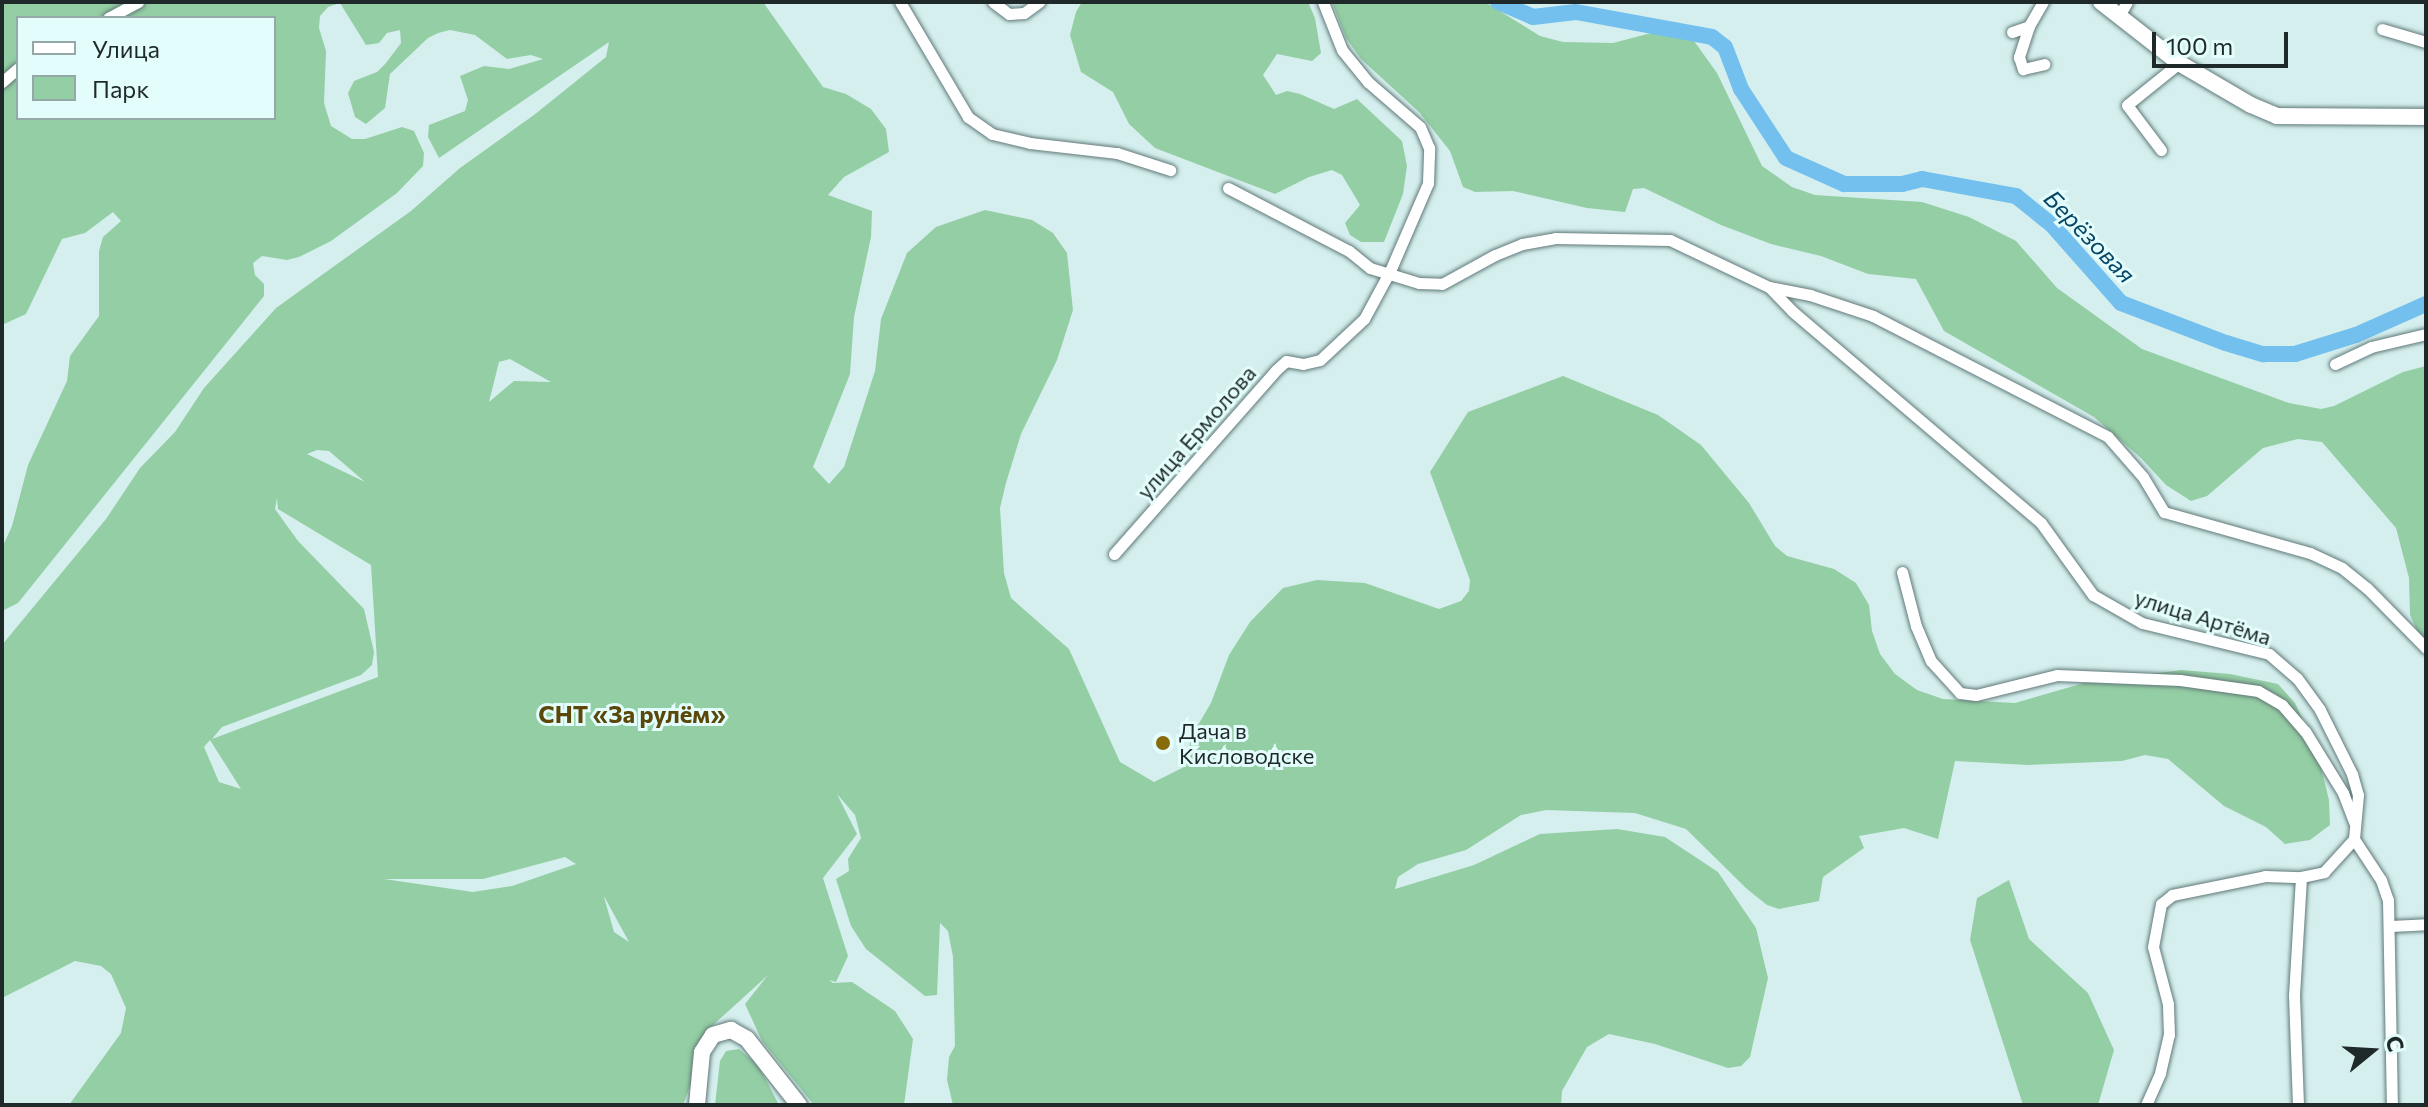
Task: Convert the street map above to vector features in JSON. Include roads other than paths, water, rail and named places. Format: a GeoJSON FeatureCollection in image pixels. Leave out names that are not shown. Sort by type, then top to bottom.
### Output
{"type":"FeatureCollection","features":[{"type":"Feature","properties":{"kind":"street"},"geometry":{"type":"LineString","coordinates":[[112,16],[138,2]]}},
{"type":"Feature","properties":{"kind":"street"},"geometry":{"type":"LineString","coordinates":[[900,2],[968,117],[992,134],[1030,143],[1117,153],[1170,170]]}},
{"type":"Feature","properties":{"kind":"street"},"geometry":{"type":"LineString","coordinates":[[993,2],[1009,14],[1024,13],[1039,2]]}},
{"type":"Feature","properties":{"kind":"street","name":"улица Ермолова"},"geometry":{"type":"LineString","coordinates":[[1114,554],[1276,370],[1286,361],[1303,364],[1320,360],[1364,319],[1390,271],[1428,183],[1429,148],[1420,127],[1368,82],[1342,50],[1323,2]]}},
{"type":"Feature","properties":{"kind":"street"},"geometry":{"type":"LineString","coordinates":[[2043,2],[2029,26],[2019,57],[2023,69],[2044,64]]}},
{"type":"Feature","properties":{"kind":"street"},"geometry":{"type":"LineString","coordinates":[[2101,2],[2124,8],[2179,63],[2251,105],[2277,116],[2426,117]]}},
{"type":"Feature","properties":{"kind":"street"},"geometry":{"type":"LineString","coordinates":[[2012,32],[2029,26]]}},
{"type":"Feature","properties":{"kind":"street"},"geometry":{"type":"LineString","coordinates":[[2382,29],[2426,42]]}},
{"type":"Feature","properties":{"kind":"street"},"geometry":{"type":"LineString","coordinates":[[2161,150],[2127,105],[2179,63]]}},
{"type":"Feature","properties":{"kind":"street"},"geometry":{"type":"LineString","coordinates":[[1228,188],[1349,251],[1370,268],[1390,271],[1419,283],[1442,284],[1522,244],[1555,238],[1670,240],[1769,287],[1810,295],[1873,316],[2108,437],[2143,477],[2164,512],[2310,553],[2342,568],[2367,588],[2426,648]]}},
{"type":"Feature","properties":{"kind":"street","name":"улица Артёма"},"geometry":{"type":"LineString","coordinates":[[1769,287],[1792,311],[2041,523],[2093,595],[2142,623],[2269,654],[2297,678],[2320,710],[2352,774],[2358,795],[2354,839]]}},
{"type":"Feature","properties":{"kind":"street"},"geometry":{"type":"LineString","coordinates":[[2335,364],[2371,347],[2426,334]]}},
{"type":"Feature","properties":{"kind":"street"},"geometry":{"type":"LineString","coordinates":[[1902,572],[1916,626],[1931,661],[1960,693],[1976,695],[2057,675],[2180,680],[2258,691],[2282,705],[2305,731],[2343,793],[2355,826]]}},
{"type":"Feature","properties":{"kind":"street"},"geometry":{"type":"LineString","coordinates":[[2146,1105],[2160,1073],[2169,1035],[2168,1004],[2153,947],[2161,904],[2172,895],[2265,876],[2301,877],[2324,872],[2354,839],[2381,880],[2388,900],[2391,926],[2392,1105]]}},
{"type":"Feature","properties":{"kind":"street"},"geometry":{"type":"LineString","coordinates":[[2298,1105],[2294,995],[2301,877]]}},
{"type":"Feature","properties":{"kind":"street"},"geometry":{"type":"LineString","coordinates":[[2391,926],[2426,924]]}},
{"type":"Feature","properties":{"kind":"street"},"geometry":{"type":"LineString","coordinates":[[697,1105],[702,1052],[713,1035],[731,1030],[747,1039],[799,1105]]}},
{"type":"Feature","properties":{"kind":"waterway","name":"Берёзовая"},"geometry":{"type":"LineString","coordinates":[[1498,2],[1533,17],[1576,12],[1712,37],[1725,47],[1741,89],[1786,158],[1844,184],[1902,184],[1922,179],[2016,196],[2052,225],[2121,303],[2226,343],[2263,354],[2295,354],[2356,335],[2426,304]]}},
{"type":"Feature","properties":{"kind":"place","name":"Дача в Кисловодске"},"geometry":{"type":"Point","coordinates":[1163,743]}},
{"type":"Feature","properties":{"kind":"district","name":"СНТ «За рулём»"},"geometry":{"type":"Point","coordinates":[632,714]}}]}
